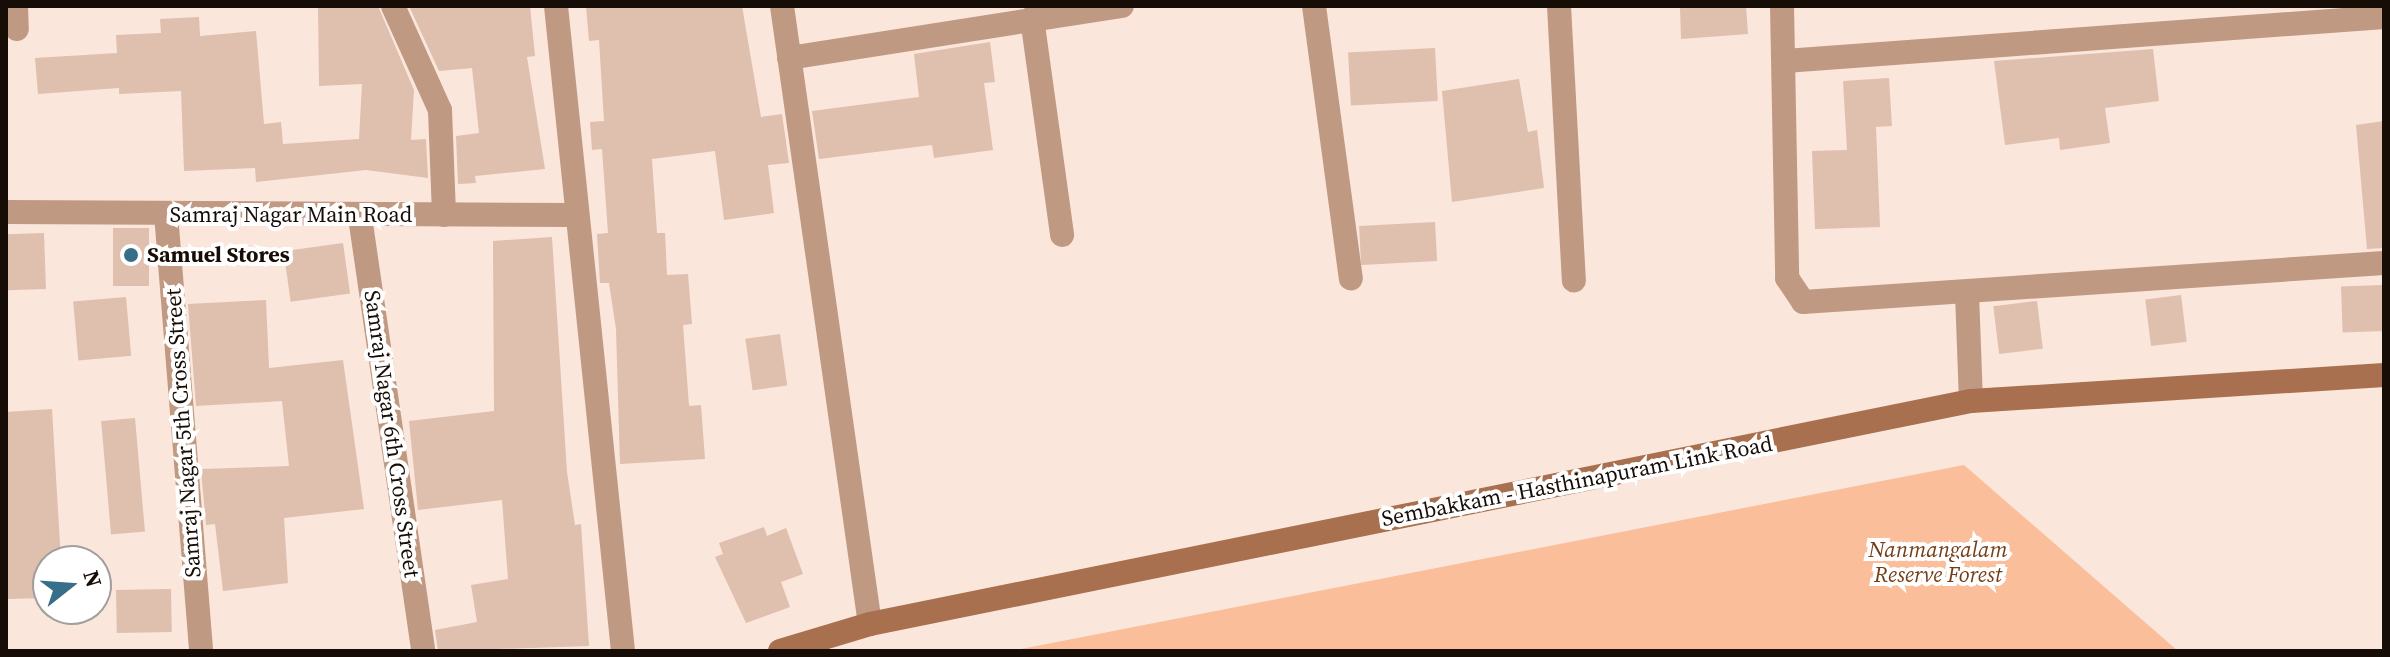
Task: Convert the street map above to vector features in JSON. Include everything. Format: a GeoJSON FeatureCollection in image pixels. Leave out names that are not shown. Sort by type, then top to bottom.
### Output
{"type":"FeatureCollection","features":[{"type":"Feature","properties":{"kind":"street"},"geometry":{"type":"LineString","coordinates":[[393,6],[440,110],[444,215]]}},
{"type":"Feature","properties":{"kind":"street"},"geometry":{"type":"LineString","coordinates":[[556,6],[623,651]]}},
{"type":"Feature","properties":{"kind":"street"},"geometry":{"type":"LineString","coordinates":[[782,6],[870,624]]}},
{"type":"Feature","properties":{"kind":"street"},"geometry":{"type":"LineString","coordinates":[[789,58],[1122,6]]}},
{"type":"Feature","properties":{"kind":"street"},"geometry":{"type":"LineString","coordinates":[[1314,6],[1351,279]]}},
{"type":"Feature","properties":{"kind":"street"},"geometry":{"type":"LineString","coordinates":[[1559,6],[1574,281]]}},
{"type":"Feature","properties":{"kind":"street"},"geometry":{"type":"LineString","coordinates":[[1782,6],[1792,292],[1813,306],[2384,263]]}},
{"type":"Feature","properties":{"kind":"street"},"geometry":{"type":"LineString","coordinates":[[1785,61],[2384,17]]}},
{"type":"Feature","properties":{"kind":"street"},"geometry":{"type":"LineString","coordinates":[[1032,18],[1062,235]]}},
{"type":"Feature","properties":{"kind":"street","name":"Samraj Nagar Main Road"},"geometry":{"type":"LineString","coordinates":[[6,212],[360,217],[576,215]]}},
{"type":"Feature","properties":{"kind":"street","name":"Samraj Nagar 5th Cross Street"},"geometry":{"type":"LineString","coordinates":[[166,214],[201,651]]}},
{"type":"Feature","properties":{"kind":"street","name":"Samraj Nagar 6th Cross Street"},"geometry":{"type":"LineString","coordinates":[[360,217],[423,651]]}},
{"type":"Feature","properties":{"kind":"street"},"geometry":{"type":"LineString","coordinates":[[1967,293],[1971,401]]}},
{"type":"Feature","properties":{"kind":"street","name":"Sembakkam - Hasthinapuram Link Road"},"geometry":{"type":"LineString","coordinates":[[780,651],[870,624],[1971,401],[2384,375]]}},
{"type":"Feature","properties":{"kind":"green space","name":"Nanmangalam Reserve Forest"},"geometry":{"type":"Polygon","coordinates":[[[1964,465],[2178,651],[1011,651],[1964,465]]]}},
{"type":"Feature","properties":{"kind":"building"},"geometry":{"type":"Polygon","coordinates":[[[318,6],[378,6],[414,90],[411,140],[426,139],[428,178],[366,170],[256,182],[255,168],[184,171],[181,91],[119,94],[119,88],[38,94],[35,58],[117,53],[116,35],[161,33],[160,19],[199,17],[200,36],[256,31],[264,124],[281,122],[283,144],[359,139],[362,84],[319,86],[318,6]]]}},
{"type":"Feature","properties":{"kind":"building"},"geometry":{"type":"Polygon","coordinates":[[[409,6],[530,6],[535,56],[527,57],[545,169],[475,176],[476,183],[458,184],[456,136],[479,133],[472,68],[439,71],[409,6]]]}},
{"type":"Feature","properties":{"kind":"building"},"geometry":{"type":"Polygon","coordinates":[[[586,6],[742,6],[761,117],[782,114],[789,163],[768,165],[774,213],[724,220],[715,151],[652,159],[657,233],[665,233],[667,275],[688,274],[692,324],[683,325],[689,406],[701,405],[705,459],[620,464],[616,329],[609,283],[600,283],[597,234],[608,233],[602,149],[592,150],[590,122],[604,121],[599,40],[589,41],[586,6]]]}},
{"type":"Feature","properties":{"kind":"building"},"geometry":{"type":"Polygon","coordinates":[[[1680,6],[1746,6],[1748,34],[1681,39],[1680,6]]]}},
{"type":"Feature","properties":{"kind":"building"},"geometry":{"type":"Polygon","coordinates":[[[990,42],[995,82],[984,83],[993,150],[934,158],[932,145],[819,159],[812,111],[919,97],[914,54],[990,42]]]}},
{"type":"Feature","properties":{"kind":"building"},"geometry":{"type":"Polygon","coordinates":[[[1435,48],[1438,101],[1351,105],[1348,53],[1435,48]]]}},
{"type":"Feature","properties":{"kind":"building"},"geometry":{"type":"Polygon","coordinates":[[[2153,49],[2159,101],[2105,108],[2110,143],[2060,150],[2059,138],[2005,145],[1994,61],[2153,49]]]}},
{"type":"Feature","properties":{"kind":"building"},"geometry":{"type":"Polygon","coordinates":[[[1889,78],[1892,126],[1876,127],[1880,227],[1815,229],[1812,151],[1847,150],[1843,81],[1889,78]]]}},
{"type":"Feature","properties":{"kind":"building"},"geometry":{"type":"Polygon","coordinates":[[[1519,79],[1528,132],[1537,130],[1544,188],[1452,202],[1442,91],[1519,79]]]}},
{"type":"Feature","properties":{"kind":"building"},"geometry":{"type":"Polygon","coordinates":[[[2384,121],[2384,248],[2367,249],[2356,125],[2384,121]]]}},
{"type":"Feature","properties":{"kind":"building"},"geometry":{"type":"Polygon","coordinates":[[[1435,222],[1437,261],[1361,265],[1359,226],[1435,222]]]}},
{"type":"Feature","properties":{"kind":"building","name":"Samuel Stores"},"geometry":{"type":"Polygon","coordinates":[[[113,228],[149,228],[149,286],[113,286],[113,228]]]}},
{"type":"Feature","properties":{"kind":"building"},"geometry":{"type":"Polygon","coordinates":[[[44,233],[46,289],[8,290],[6,234],[44,233]]]}},
{"type":"Feature","properties":{"kind":"building"},"geometry":{"type":"Polygon","coordinates":[[[552,237],[567,472],[575,525],[581,524],[589,646],[438,651],[435,630],[477,622],[471,585],[508,579],[502,500],[418,510],[409,421],[494,411],[493,241],[552,237]]]}},
{"type":"Feature","properties":{"kind":"building"},"geometry":{"type":"Polygon","coordinates":[[[343,243],[350,294],[291,302],[284,251],[343,243]]]}},
{"type":"Feature","properties":{"kind":"building"},"geometry":{"type":"Polygon","coordinates":[[[2382,285],[2384,331],[2343,332],[2341,286],[2382,285]]]}},
{"type":"Feature","properties":{"kind":"building"},"geometry":{"type":"Polygon","coordinates":[[[2181,295],[2187,342],[2151,346],[2145,299],[2181,295]]]}},
{"type":"Feature","properties":{"kind":"building"},"geometry":{"type":"Polygon","coordinates":[[[126,297],[131,356],[78,360],[73,302],[126,297]]]}},
{"type":"Feature","properties":{"kind":"building"},"geometry":{"type":"Polygon","coordinates":[[[266,300],[269,368],[343,360],[364,509],[284,518],[288,583],[223,591],[215,524],[206,525],[201,469],[289,466],[282,401],[196,406],[188,304],[266,300]]]}},
{"type":"Feature","properties":{"kind":"building"},"geometry":{"type":"Polygon","coordinates":[[[2037,301],[2043,349],[1999,354],[1993,306],[2037,301]]]}},
{"type":"Feature","properties":{"kind":"building"},"geometry":{"type":"Polygon","coordinates":[[[780,334],[787,385],[753,390],[745,339],[780,334]]]}},
{"type":"Feature","properties":{"kind":"building"},"geometry":{"type":"Polygon","coordinates":[[[52,409],[60,545],[32,545],[32,598],[6,599],[6,412],[52,409]]]}},
{"type":"Feature","properties":{"kind":"building"},"geometry":{"type":"Polygon","coordinates":[[[135,418],[145,532],[111,535],[101,421],[135,418]]]}},
{"type":"Feature","properties":{"kind":"building"},"geometry":{"type":"Polygon","coordinates":[[[764,527],[767,536],[786,528],[803,574],[781,582],[790,607],[746,623],[715,557],[723,554],[719,543],[764,527]]]}},
{"type":"Feature","properties":{"kind":"building"},"geometry":{"type":"Polygon","coordinates":[[[171,589],[172,632],[117,633],[116,590],[171,589]]]}},
{"type":"Feature","properties":{"kind":"place","name":"Samuel Stores"},"geometry":{"type":"Point","coordinates":[131,255]}}]}
